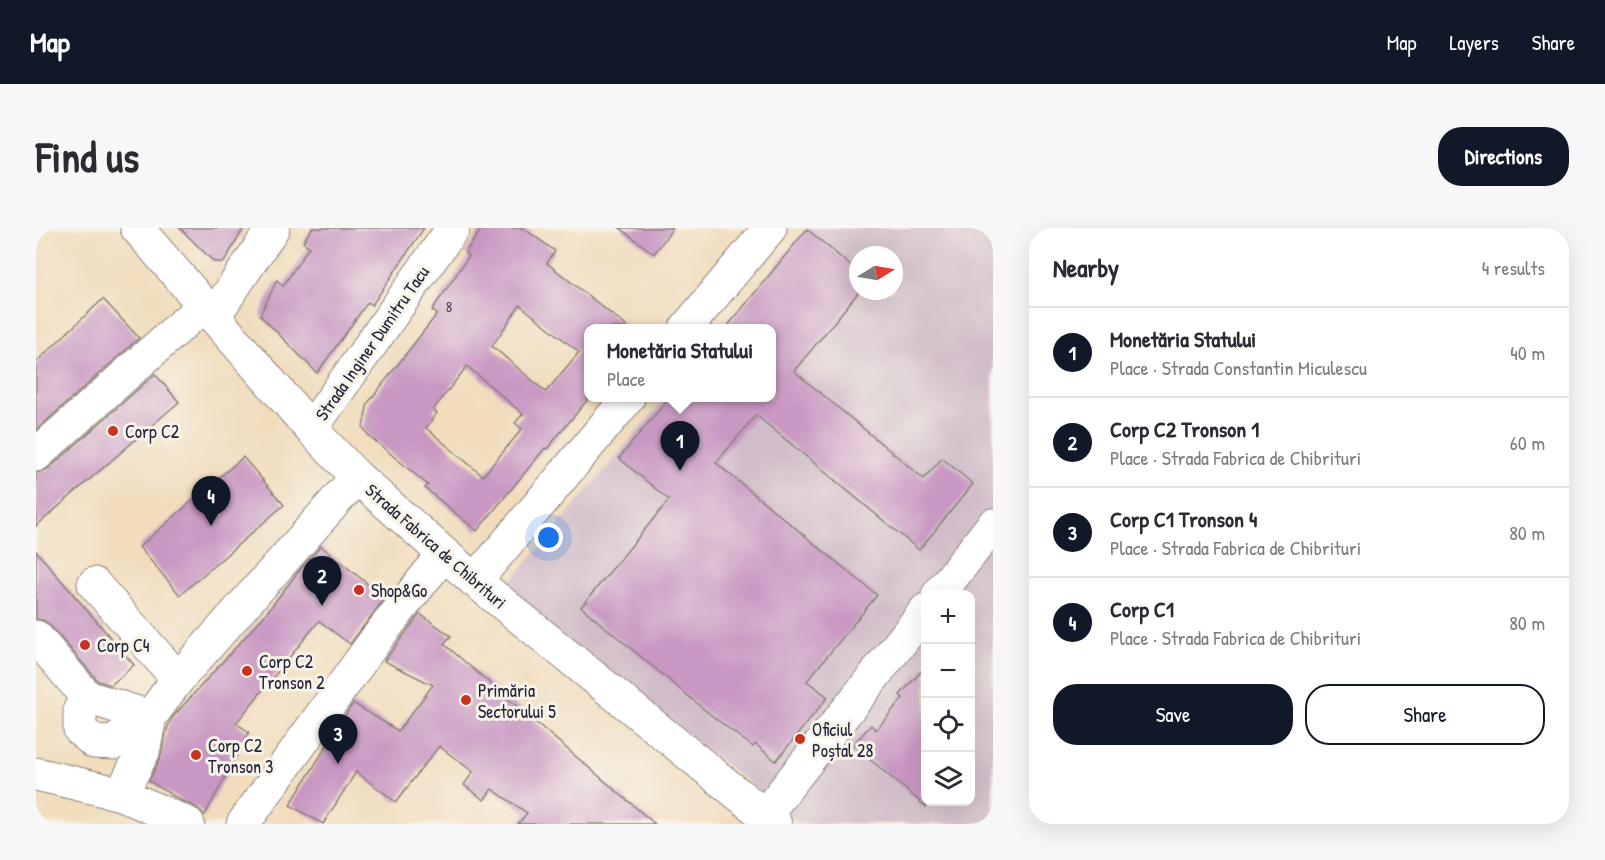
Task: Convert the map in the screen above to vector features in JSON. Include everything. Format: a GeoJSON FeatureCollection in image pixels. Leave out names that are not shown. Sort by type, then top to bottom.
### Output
{"type":"FeatureCollection","features":[{"type":"Feature","properties":{"kind":"street","name":"Strada Fabrica de Chibrituri"},"geometry":{"type":"LineString","coordinates":[[137,228],[311,429],[357,477],[475,581],[769,820]]}},
{"type":"Feature","properties":{"kind":"street"},"geometry":{"type":"LineString","coordinates":[[36,455],[209,310],[273,228]]}},
{"type":"Feature","properties":{"kind":"street","name":"Strada Inginer Dumitru Tacu"},"geometry":{"type":"LineString","coordinates":[[311,429],[453,228]]}},
{"type":"Feature","properties":{"kind":"street"},"geometry":{"type":"LineString","coordinates":[[689,324],[770,228]]}},
{"type":"Feature","properties":{"kind":"street"},"geometry":{"type":"LineString","coordinates":[[475,581],[625,402]]}},
{"type":"Feature","properties":{"kind":"street"},"geometry":{"type":"LineString","coordinates":[[121,794],[143,752],[139,724],[357,477]]}},
{"type":"Feature","properties":{"kind":"street"},"geometry":{"type":"LineString","coordinates":[[941,590],[993,525]]}},
{"type":"Feature","properties":{"kind":"street"},"geometry":{"type":"LineString","coordinates":[[243,824],[377,639],[444,554]]}},
{"type":"Feature","properties":{"kind":"street"},"geometry":{"type":"LineString","coordinates":[[94,584],[178,679]]}},
{"type":"Feature","properties":{"kind":"street"},"geometry":{"type":"LineString","coordinates":[[769,820],[921,617]]}},
{"type":"Feature","properties":{"kind":"street"},"geometry":{"type":"LineString","coordinates":[[36,637],[87,697],[139,724]]}},
{"type":"Feature","properties":{"kind":"street"},"geometry":{"type":"LineString","coordinates":[[36,774],[121,794],[188,824]]}},
{"type":"Feature","properties":{"kind":"shaded area"},"geometry":{"type":"Polygon","coordinates":[[[807,228],[993,228],[993,824],[801,824],[503,591],[662,402],[776,402],[776,324],[726,324],[807,228]]]}},
{"type":"Feature","properties":{"kind":"building"},"geometry":{"type":"Polygon","coordinates":[[[180,228],[244,228],[224,262],[214,262],[180,228]]]}},
{"type":"Feature","properties":{"kind":"building"},"geometry":{"type":"Polygon","coordinates":[[[312,228],[424,228],[372,305],[368,302],[317,373],[260,315],[277,280],[283,286],[309,247],[303,242],[312,228]]]}},
{"type":"Feature","properties":{"kind":"building"},"geometry":{"type":"Polygon","coordinates":[[[482,228],[523,228],[555,251],[547,263],[624,324],[584,324],[586,402],[477,531],[425,488],[428,485],[368,435],[363,427],[368,403],[437,314],[432,310],[469,256],[465,253],[482,228]],[[520,305],[492,346],[546,392],[579,352],[520,305]],[[467,366],[433,410],[437,413],[426,428],[483,476],[522,429],[515,423],[523,414],[467,366]]]}},
{"type":"Feature","properties":{"kind":"building"},"geometry":{"type":"Polygon","coordinates":[[[620,228],[673,228],[654,254],[620,228]]]}},
{"type":"Feature","properties":{"kind":"building"},"geometry":{"type":"Polygon","coordinates":[[[807,229],[849,264],[849,300],[852,300],[794,371],[924,479],[942,458],[973,484],[919,550],[756,415],[716,463],[877,595],[807,681],[828,697],[776,761],[755,744],[753,747],[711,715],[581,607],[669,500],[619,458],[666,402],[776,402],[776,324],[729,324],[807,229]]]}},
{"type":"Feature","properties":{"kind":"building"},"geometry":{"type":"Polygon","coordinates":[[[103,299],[139,338],[36,430],[36,362],[103,299]]]}},
{"type":"Feature","properties":{"kind":"building","name":"Corp C2"},"geometry":{"type":"Polygon","coordinates":[[[155,374],[179,402],[36,526],[36,473],[48,469],[155,374]]]}},
{"type":"Feature","properties":{"kind":"building"},"geometry":{"type":"Polygon","coordinates":[[[243,457],[284,505],[180,595],[139,547],[243,457]]]}},
{"type":"Feature","properties":{"kind":"building"},"geometry":{"type":"Polygon","coordinates":[[[321,546],[385,598],[350,644],[319,621],[236,723],[249,732],[205,815],[196,807],[149,781],[161,756],[167,729],[172,718],[264,616],[321,546]]]}},
{"type":"Feature","properties":{"kind":"building","name":"Corp C4"},"geometry":{"type":"Polygon","coordinates":[[[36,551],[134,665],[111,685],[98,681],[50,625],[43,620],[36,619],[36,551]]]}},
{"type":"Feature","properties":{"kind":"building","name":"Primăria Sectorului 5"},"geometry":{"type":"Polygon","coordinates":[[[420,614],[451,636],[444,644],[655,824],[518,824],[527,813],[492,789],[484,800],[464,785],[473,772],[439,746],[396,802],[356,772],[323,824],[290,805],[353,703],[398,731],[433,685],[384,661],[420,614]]]}},
{"type":"Feature","properties":{"kind":"building"},"geometry":{"type":"Polygon","coordinates":[[[921,672],[921,803],[853,745],[871,725],[876,730],[903,698],[900,695],[921,672]]]}},
{"type":"Feature","properties":{"kind":"place","name":"Corp C2"},"geometry":{"type":"Point","coordinates":[113,431]}},
{"type":"Feature","properties":{"kind":"place","name":"Monetăria Statului"},"geometry":{"type":"Point","coordinates":[680,471]}},
{"type":"Feature","properties":{"kind":"place","name":"Corp C1"},"geometry":{"type":"Point","coordinates":[211,526]}},
{"type":"Feature","properties":{"kind":"place","name":"Shop&Go"},"geometry":{"type":"Point","coordinates":[359,590]}},
{"type":"Feature","properties":{"kind":"place","name":"Corp C2 Tronson 1"},"geometry":{"type":"Point","coordinates":[322,606]}},
{"type":"Feature","properties":{"kind":"place","name":"Corp C4"},"geometry":{"type":"Point","coordinates":[85,645]}},
{"type":"Feature","properties":{"kind":"place","name":"Corp C2 Tronson 2"},"geometry":{"type":"Point","coordinates":[247,671]}},
{"type":"Feature","properties":{"kind":"place","name":"Primăria Sectorului 5"},"geometry":{"type":"Point","coordinates":[466,700]}},
{"type":"Feature","properties":{"kind":"place","name":"Oficiul Poștal 28"},"geometry":{"type":"Point","coordinates":[800,739]}},
{"type":"Feature","properties":{"kind":"place","name":"Corp C2 Tronson 3"},"geometry":{"type":"Point","coordinates":[196,755]}},
{"type":"Feature","properties":{"kind":"place","name":"Corp C1 Tronson 4"},"geometry":{"type":"Point","coordinates":[338,764]}}]}
